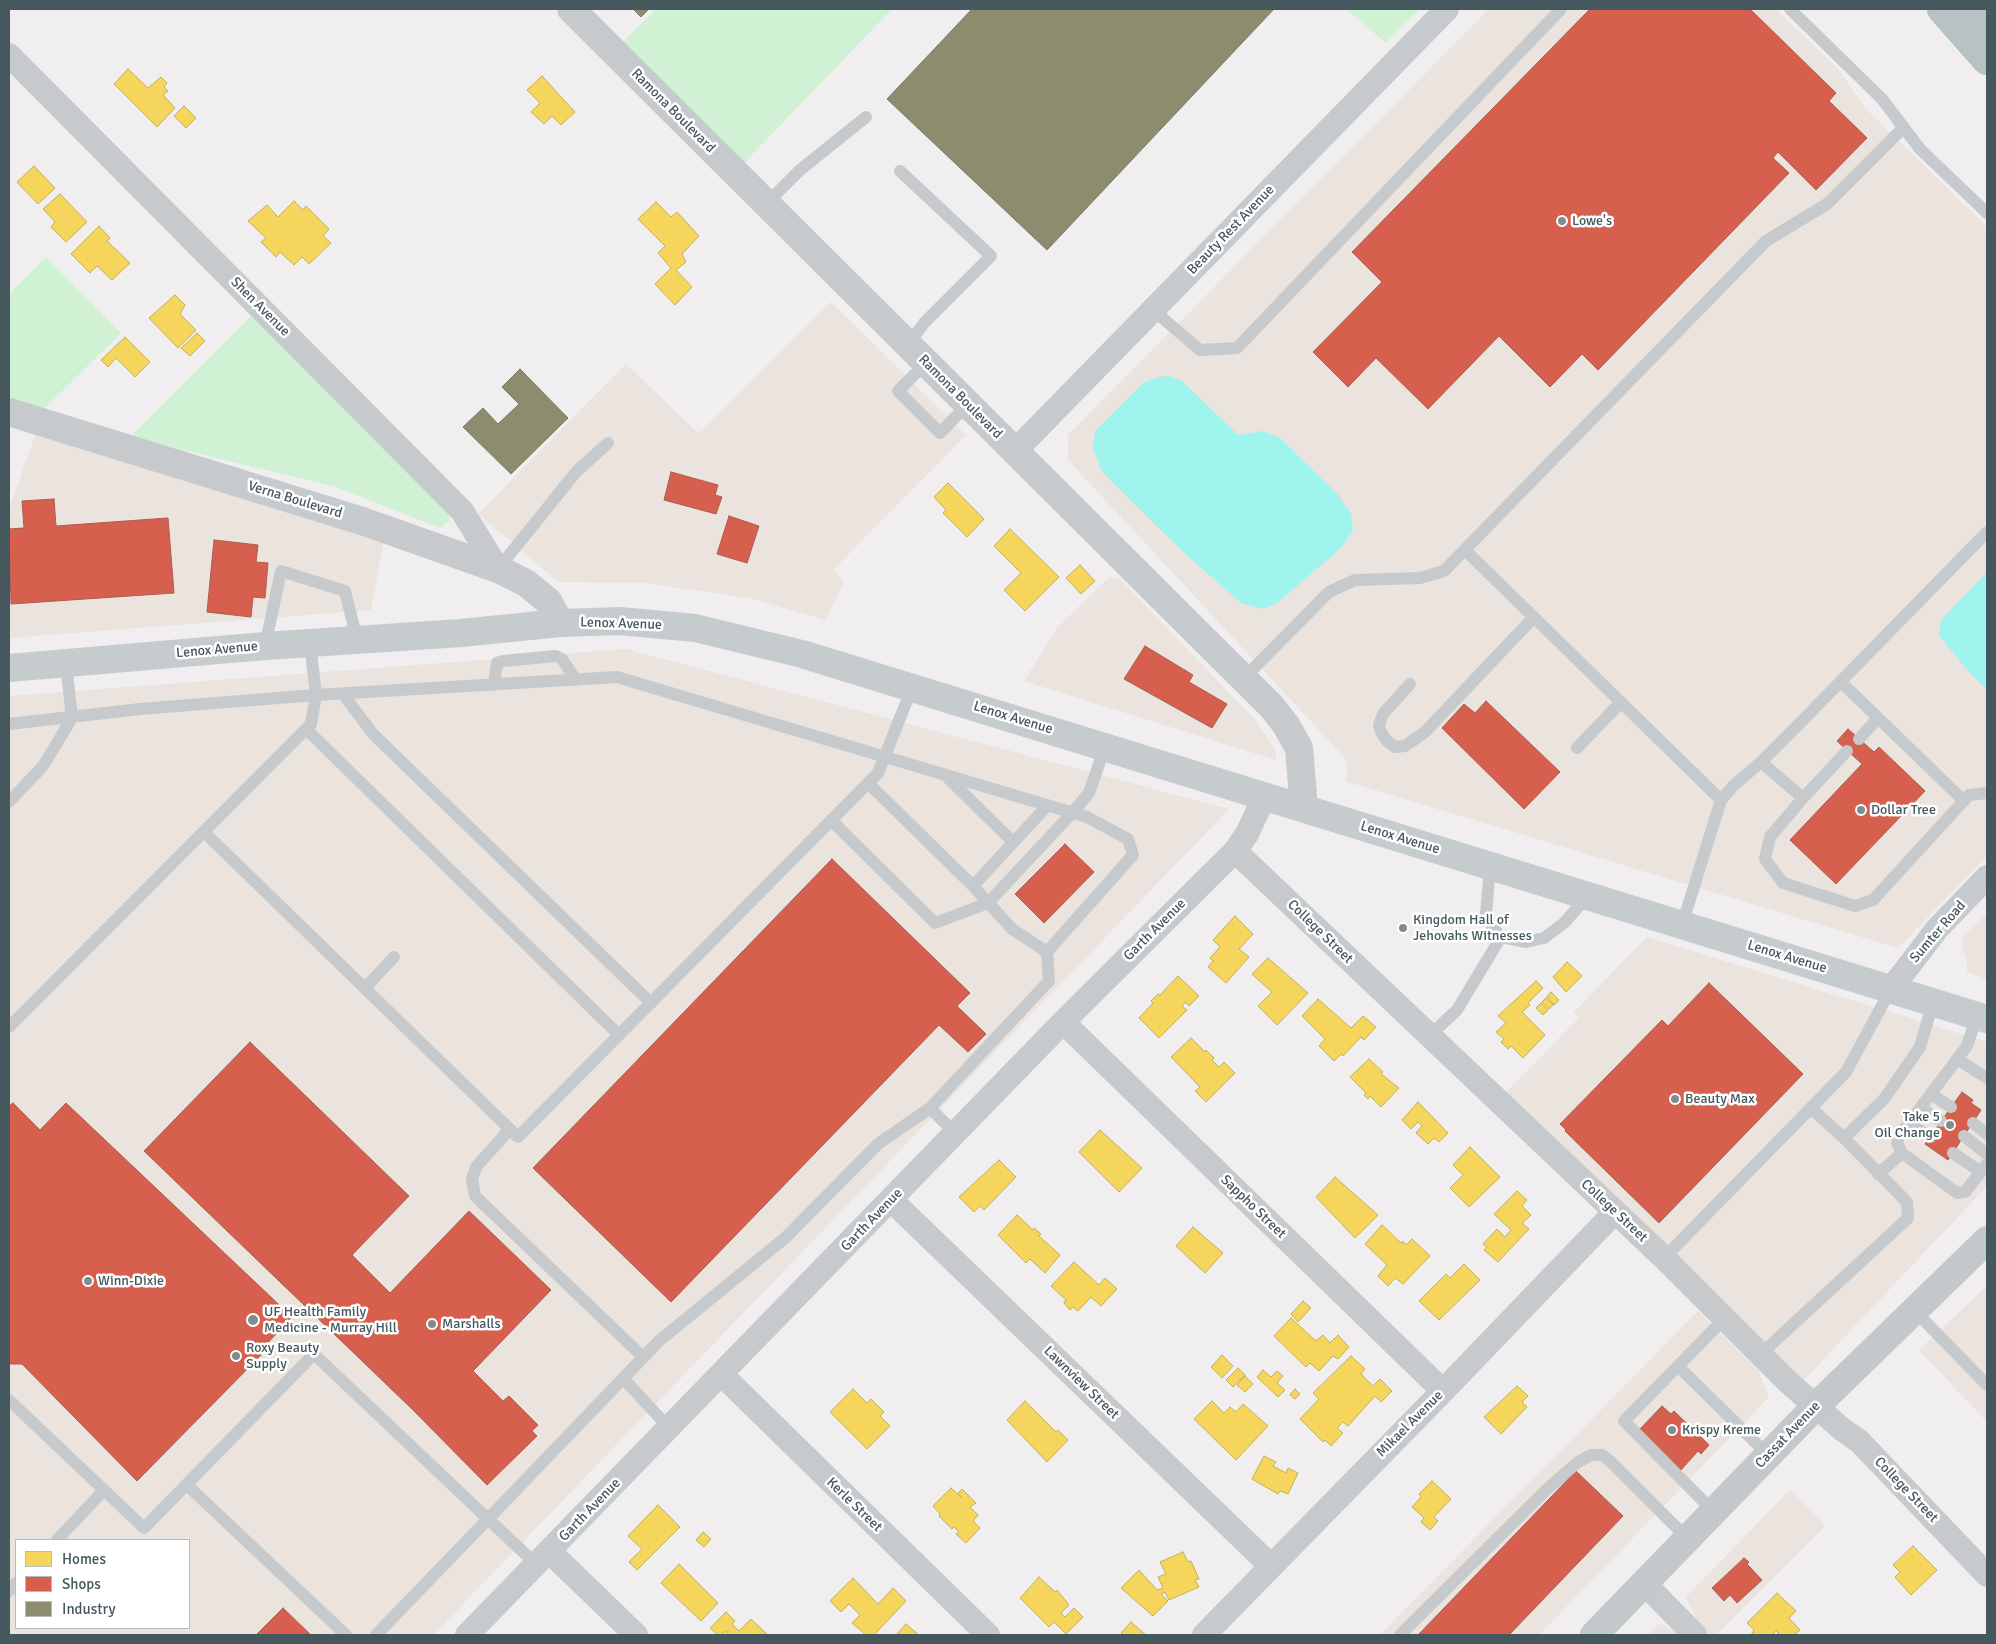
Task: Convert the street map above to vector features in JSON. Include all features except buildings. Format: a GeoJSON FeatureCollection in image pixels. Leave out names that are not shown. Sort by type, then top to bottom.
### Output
{"type":"FeatureCollection","features":[{"type":"Feature","properties":{"kind":"highway"},"geometry":{"type":"LineString","coordinates":[[1942,9],[1987,60]]}},
{"type":"Feature","properties":{"kind":"highway"},"geometry":{"type":"LineString","coordinates":[[1972,9],[1987,23]]}},
{"type":"Feature","properties":{"kind":"main road","name":"Lenox Avenue"},"geometry":{"type":"LineString","coordinates":[[9,668],[266,646],[461,633],[560,623],[620,621],[695,628],[802,654],[1982,1017]]}},
{"type":"Feature","properties":{"kind":"main road","name":"Cassat Avenue"},"geometry":{"type":"LineString","coordinates":[[1594,1635],[1815,1407],[1987,1240]]}},
{"type":"Feature","properties":{"kind":"street","name":"Ramona Boulevard"},"geometry":{"type":"LineString","coordinates":[[571,9],[1277,713],[1299,748],[1304,808]]}},
{"type":"Feature","properties":{"kind":"street","name":"Beauty Rest Avenue"},"geometry":{"type":"LineString","coordinates":[[1014,452],[1447,9]]}},
{"type":"Feature","properties":{"kind":"street","name":"Shen Avenue"},"geometry":{"type":"LineString","coordinates":[[9,55],[462,510],[498,569]]}},
{"type":"Feature","properties":{"kind":"street","name":"Verna Boulevard"},"geometry":{"type":"LineString","coordinates":[[9,412],[362,521],[498,569],[526,583],[538,592],[548,601],[560,623]]}},
{"type":"Feature","properties":{"kind":"street","name":"Garth Avenue"},"geometry":{"type":"LineString","coordinates":[[467,1635],[1063,1022],[1235,851],[1247,834],[1265,795]]}},
{"type":"Feature","properties":{"kind":"street","name":"College Street"},"geometry":{"type":"LineString","coordinates":[[1235,851],[1664,1258],[1815,1407],[1843,1430],[1859,1440],[1987,1575]]}},
{"type":"Feature","properties":{"kind":"street","name":"Sumter Road"},"geometry":{"type":"LineString","coordinates":[[1891,989],[1937,930],[1987,877]]}},
{"type":"Feature","properties":{"kind":"street","name":"Sappho Street"},"geometry":{"type":"LineString","coordinates":[[1063,1022],[1443,1391]]}},
{"type":"Feature","properties":{"kind":"street","name":"Lawnview Street"},"geometry":{"type":"LineString","coordinates":[[891,1200],[1271,1566]]}},
{"type":"Feature","properties":{"kind":"street","name":"Mikael Avenue"},"geometry":{"type":"LineString","coordinates":[[1204,1635],[1615,1212]]}},
{"type":"Feature","properties":{"kind":"street","name":"Kerle Street"},"geometry":{"type":"LineString","coordinates":[[720,1374],[988,1635]]}},
{"type":"Feature","properties":{"kind":"street"},"geometry":{"type":"LineString","coordinates":[[543,1558],[636,1635]]}},
{"type":"Feature","properties":{"kind":"street"},"geometry":{"type":"LineString","coordinates":[[1645,1584],[1695,1635]]}},
{"type":"Feature","properties":{"kind":"lane"},"geometry":{"type":"LineString","coordinates":[[1153,310],[1200,350],[1237,348],[1561,9]]}},
{"type":"Feature","properties":{"kind":"lane"},"geometry":{"type":"LineString","coordinates":[[1790,9],[1882,99],[1920,148],[1987,213]]}},
{"type":"Feature","properties":{"kind":"lane"},"geometry":{"type":"LineString","coordinates":[[766,204],[800,170],[866,117]]}},
{"type":"Feature","properties":{"kind":"lane"},"geometry":{"type":"LineString","coordinates":[[1243,679],[1329,592],[1355,580],[1420,578],[1444,571],[1766,241],[1827,204],[1904,127]]}},
{"type":"Feature","properties":{"kind":"lane"},"geometry":{"type":"LineString","coordinates":[[900,171],[991,256],[924,323],[917,354],[898,391],[940,433],[967,405]]}},
{"type":"Feature","properties":{"kind":"lane"},"geometry":{"type":"LineString","coordinates":[[498,569],[576,472],[608,443]]}},
{"type":"Feature","properties":{"kind":"lane"},"geometry":{"type":"LineString","coordinates":[[1682,925],[1721,800],[1733,786],[1762,762],[1987,532]]}},
{"type":"Feature","properties":{"kind":"lane"},"geometry":{"type":"LineString","coordinates":[[1465,550],[1721,800]]}},
{"type":"Feature","properties":{"kind":"lane"},"geometry":{"type":"LineString","coordinates":[[266,646],[281,571],[345,590],[357,640]]}},
{"type":"Feature","properties":{"kind":"lane"},"geometry":{"type":"LineString","coordinates":[[1410,684],[1383,714],[1380,725],[1381,732],[1387,741],[1395,746],[1405,746],[1425,732],[1488,663],[1534,617]]}},
{"type":"Feature","properties":{"kind":"lane"},"geometry":{"type":"LineString","coordinates":[[9,1027],[311,724],[316,695],[310,643]]}},
{"type":"Feature","properties":{"kind":"lane"},"geometry":{"type":"LineString","coordinates":[[494,685],[497,663],[503,660],[556,656],[562,659],[576,680]]}},
{"type":"Feature","properties":{"kind":"lane"},"geometry":{"type":"LineString","coordinates":[[9,802],[43,766],[72,718],[66,663]]}},
{"type":"Feature","properties":{"kind":"lane"},"geometry":{"type":"LineString","coordinates":[[9,724],[140,709],[316,695],[617,678],[885,759],[1087,817],[1128,839],[1133,855],[1047,952],[1049,981],[930,1108],[878,1144],[785,1238],[659,1341],[376,1635]]}},
{"type":"Feature","properties":{"kind":"lane"},"geometry":{"type":"LineString","coordinates":[[1841,682],[1964,801]]}},
{"type":"Feature","properties":{"kind":"lane"},"geometry":{"type":"LineString","coordinates":[[204,832],[518,1137],[878,773],[912,688]]}},
{"type":"Feature","properties":{"kind":"lane"},"geometry":{"type":"LineString","coordinates":[[343,694],[373,734],[651,1003]]}},
{"type":"Feature","properties":{"kind":"lane"},"geometry":{"type":"LineString","coordinates":[[1577,748],[1621,702]]}},
{"type":"Feature","properties":{"kind":"lane"},"geometry":{"type":"LineString","coordinates":[[1859,739],[1878,718]]}},
{"type":"Feature","properties":{"kind":"lane"},"geometry":{"type":"LineString","coordinates":[[306,729],[619,1035]]}},
{"type":"Feature","properties":{"kind":"lane"},"geometry":{"type":"LineString","coordinates":[[831,820],[935,923],[988,903],[1072,814],[1089,792],[1105,747]]}},
{"type":"Feature","properties":{"kind":"lane"},"geometry":{"type":"LineString","coordinates":[[1847,750],[1770,837],[1765,859],[1783,883],[1855,906],[1873,900],[1969,795],[1987,793]]}},
{"type":"Feature","properties":{"kind":"lane"},"geometry":{"type":"LineString","coordinates":[[1762,762],[1803,798]]}},
{"type":"Feature","properties":{"kind":"lane"},"geometry":{"type":"LineString","coordinates":[[947,777],[1014,842]]}},
{"type":"Feature","properties":{"kind":"lane"},"geometry":{"type":"LineString","coordinates":[[868,782],[973,886],[1012,929],[1047,952]]}},
{"type":"Feature","properties":{"kind":"lane"},"geometry":{"type":"LineString","coordinates":[[973,886],[1047,806]]}},
{"type":"Feature","properties":{"kind":"lane"},"geometry":{"type":"LineString","coordinates":[[1490,866],[1486,914],[1492,926],[1501,937],[1526,942],[1544,938],[1564,923],[1588,896]]}},
{"type":"Feature","properties":{"kind":"lane"},"geometry":{"type":"LineString","coordinates":[[1429,1036],[1457,1010],[1501,937]]}},
{"type":"Feature","properties":{"kind":"lane"},"geometry":{"type":"LineString","coordinates":[[365,988],[394,957]]}},
{"type":"Feature","properties":{"kind":"lane"},"geometry":{"type":"LineString","coordinates":[[1664,1258],[1846,1072],[1891,989]]}},
{"type":"Feature","properties":{"kind":"lane"},"geometry":{"type":"LineString","coordinates":[[1844,1138],[1884,1099],[1920,1047],[1933,1002]]}},
{"type":"Feature","properties":{"kind":"lane"},"geometry":{"type":"LineString","coordinates":[[1953,1153],[1984,1168],[1965,1192],[1957,1193],[1902,1153],[1897,1143],[1909,1123],[1967,1046],[1982,1017]]}},
{"type":"Feature","properties":{"kind":"lane"},"geometry":{"type":"LineString","coordinates":[[1958,1058],[1987,1078]]}},
{"type":"Feature","properties":{"kind":"lane"},"geometry":{"type":"LineString","coordinates":[[1931,1094],[1950,1107]]}},
{"type":"Feature","properties":{"kind":"lane"},"geometry":{"type":"LineString","coordinates":[[930,1108],[956,1134]]}},
{"type":"Feature","properties":{"kind":"lane"},"geometry":{"type":"LineString","coordinates":[[1761,1354],[1908,1218],[1907,1202],[1844,1138],[1811,1108]]}},
{"type":"Feature","properties":{"kind":"lane"},"geometry":{"type":"LineString","coordinates":[[1921,1108],[1941,1121]]}},
{"type":"Feature","properties":{"kind":"lane"},"geometry":{"type":"LineString","coordinates":[[1909,1123],[1930,1137]]}},
{"type":"Feature","properties":{"kind":"lane"},"geometry":{"type":"LineString","coordinates":[[1973,1123],[1987,1134]]}},
{"type":"Feature","properties":{"kind":"lane"},"geometry":{"type":"LineString","coordinates":[[510,1129],[476,1167],[472,1179],[474,1196],[643,1357]]}},
{"type":"Feature","properties":{"kind":"lane"},"geometry":{"type":"LineString","coordinates":[[1964,1136],[1987,1154]]}},
{"type":"Feature","properties":{"kind":"lane"},"geometry":{"type":"LineString","coordinates":[[1878,1174],[1902,1153]]}},
{"type":"Feature","properties":{"kind":"lane"},"geometry":{"type":"LineString","coordinates":[[1914,1310],[1987,1385]]}},
{"type":"Feature","properties":{"kind":"lane"},"geometry":{"type":"LineString","coordinates":[[1714,1512],[1624,1421],[1725,1318]]}},
{"type":"Feature","properties":{"kind":"lane"},"geometry":{"type":"LineString","coordinates":[[9,1400],[144,1528],[314,1354],[488,1519],[543,1558]]}},
{"type":"Feature","properties":{"kind":"lane"},"geometry":{"type":"LineString","coordinates":[[1678,1366],[1768,1455]]}},
{"type":"Feature","properties":{"kind":"lane"},"geometry":{"type":"LineString","coordinates":[[622,1378],[669,1428]]}},
{"type":"Feature","properties":{"kind":"lane"},"geometry":{"type":"LineString","coordinates":[[1400,1635],[1545,1491],[1578,1462],[1591,1454],[1602,1455],[1611,1462],[1688,1539]]}},
{"type":"Feature","properties":{"kind":"lane"},"geometry":{"type":"LineString","coordinates":[[187,1485],[346,1635]]}},
{"type":"Feature","properties":{"kind":"lane"},"geometry":{"type":"LineString","coordinates":[[58,1539],[104,1490]]}},
{"type":"Feature","properties":{"kind":"shaded area"},"geometry":{"type":"Polygon","coordinates":[[[1489,9],[1776,9],[1839,70],[1865,108],[1987,227],[1987,856],[1898,948],[1345,781],[1348,771],[1345,758],[1068,460],[1068,435],[1489,9]]]}},
{"type":"Feature","properties":{"kind":"shaded area"},"geometry":{"type":"Polygon","coordinates":[[[831,302],[966,435],[833,570],[844,582],[825,620],[749,598],[645,583],[559,582],[478,514],[626,364],[699,434],[831,302]]]}},
{"type":"Feature","properties":{"kind":"shaded area"},"geometry":{"type":"Polygon","coordinates":[[[36,432],[384,539],[371,610],[9,638],[9,510],[36,432]]]}},
{"type":"Feature","properties":{"kind":"shaded area"},"geometry":{"type":"Polygon","coordinates":[[[1109,577],[1120,579],[1256,721],[1275,750],[1276,760],[1024,681],[1057,628],[1109,577]]]}},
{"type":"Feature","properties":{"kind":"shaded area"},"geometry":{"type":"Polygon","coordinates":[[[626,649],[1229,809],[433,1635],[9,1635],[9,696],[626,649]]]}},
{"type":"Feature","properties":{"kind":"shaded area"},"geometry":{"type":"Polygon","coordinates":[[[1987,913],[1987,979],[1967,972],[1967,960],[1962,949],[1963,937],[1987,913]]]}},
{"type":"Feature","properties":{"kind":"shaded area"},"geometry":{"type":"Polygon","coordinates":[[[1647,937],[1987,1042],[1987,1186],[1801,1383],[1505,1093],[1579,1018],[1574,1012],[1647,937]]]}},
{"type":"Feature","properties":{"kind":"shaded area"},"geometry":{"type":"Polygon","coordinates":[[[1987,1286],[1987,1422],[1919,1350],[1987,1286]]]}},
{"type":"Feature","properties":{"kind":"shaded area"},"geometry":{"type":"Polygon","coordinates":[[[1698,1311],[1758,1370],[1769,1397],[1539,1635],[1380,1635],[1698,1311]]]}},
{"type":"Feature","properties":{"kind":"shaded area"},"geometry":{"type":"Polygon","coordinates":[[[1790,1490],[1825,1526],[1716,1635],[1710,1635],[1699,1624],[1686,1597],[1790,1490]]]}},
{"type":"Feature","properties":{"kind":"shaded area"},"geometry":{"type":"Polygon","coordinates":[[[1659,1623],[1683,1635],[1648,1635],[1659,1623]]]}},
{"type":"Feature","properties":{"kind":"green space"},"geometry":{"type":"Polygon","coordinates":[[[656,9],[892,9],[744,163],[623,42],[656,9]]]}},
{"type":"Feature","properties":{"kind":"green space"},"geometry":{"type":"Polygon","coordinates":[[[1346,9],[1420,9],[1386,43],[1346,9]]]}},
{"type":"Feature","properties":{"kind":"green space"},"geometry":{"type":"Polygon","coordinates":[[[46,257],[121,333],[43,410],[9,400],[9,294],[46,257]]]}},
{"type":"Feature","properties":{"kind":"green space"},"geometry":{"type":"Polygon","coordinates":[[[255,312],[448,509],[450,520],[440,528],[336,487],[130,437],[255,312]]]}},
{"type":"Feature","properties":{"kind":"water"},"geometry":{"type":"Polygon","coordinates":[[[1169,376],[1182,381],[1238,435],[1263,431],[1280,438],[1338,495],[1351,514],[1353,531],[1341,548],[1277,603],[1264,609],[1241,603],[1182,551],[1102,472],[1093,448],[1095,431],[1143,383],[1158,377],[1169,376]]]}},
{"type":"Feature","properties":{"kind":"water"},"geometry":{"type":"Polygon","coordinates":[[[1987,572],[1987,690],[1966,669],[1939,635],[1941,620],[1987,572]]]}},
{"type":"Feature","properties":{"kind":"place","name":"Lowe's"},"geometry":{"type":"Point","coordinates":[1562,221]}},
{"type":"Feature","properties":{"kind":"place","name":"Dollar Tree"},"geometry":{"type":"Point","coordinates":[1861,810]}},
{"type":"Feature","properties":{"kind":"place","name":"Kingdom Hall of Jehovahs Witnesses"},"geometry":{"type":"Point","coordinates":[1403,928]}},
{"type":"Feature","properties":{"kind":"place","name":"Beauty Max"},"geometry":{"type":"Point","coordinates":[1675,1099]}},
{"type":"Feature","properties":{"kind":"place","name":"Take 5 Oil Change"},"geometry":{"type":"Point","coordinates":[1950,1125]}},
{"type":"Feature","properties":{"kind":"place","name":"Winn-Dixie"},"geometry":{"type":"Point","coordinates":[88,1281]}},
{"type":"Feature","properties":{"kind":"place","name":"UF Health Family Medicine - Murray Hill"},"geometry":{"type":"Point","coordinates":[253,1320]}},
{"type":"Feature","properties":{"kind":"place","name":"Marshalls"},"geometry":{"type":"Point","coordinates":[432,1324]}},
{"type":"Feature","properties":{"kind":"place","name":"Roxy Beauty Supply"},"geometry":{"type":"Point","coordinates":[236,1356]}},
{"type":"Feature","properties":{"kind":"place","name":"Krispy Kreme"},"geometry":{"type":"Point","coordinates":[1672,1430]}}]}
